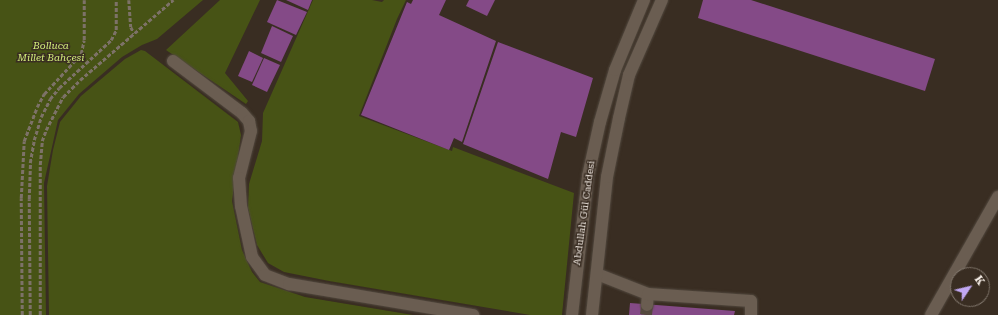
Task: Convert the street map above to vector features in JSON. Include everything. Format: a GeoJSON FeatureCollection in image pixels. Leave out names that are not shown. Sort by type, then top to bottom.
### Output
{"type":"FeatureCollection","features":[{"type":"Feature","properties":{"kind":"street","name":"Abdullah Gül Caddesi"},"geometry":{"type":"LineString","coordinates":[[572,315],[588,176],[600,122],[615,70],[644,0]]}},
{"type":"Feature","properties":{"kind":"street","name":"Abdullah Gül Caddesi"},"geometry":{"type":"LineString","coordinates":[[592,315],[607,177],[619,118],[629,75],[662,0]]}},
{"type":"Feature","properties":{"kind":"street"},"geometry":{"type":"LineString","coordinates":[[173,61],[242,113],[250,121],[252,131],[239,178],[241,206],[252,257],[265,275],[289,284],[473,315]]}},
{"type":"Feature","properties":{"kind":"street"},"geometry":{"type":"LineString","coordinates":[[931,315],[998,197]]}},
{"type":"Feature","properties":{"kind":"street"},"geometry":{"type":"LineString","coordinates":[[596,274],[648,299],[751,301],[751,315]]}},
{"type":"Feature","properties":{"kind":"path"},"geometry":{"type":"LineString","coordinates":[[22,315],[21,198],[24,141],[37,107],[44,94],[81,54],[84,40],[84,0]]}},
{"type":"Feature","properties":{"kind":"path"},"geometry":{"type":"LineString","coordinates":[[30,315],[29,192],[30,162],[34,140],[41,117],[50,99],[59,88],[111,40],[116,30],[116,0]]}},
{"type":"Feature","properties":{"kind":"path"},"geometry":{"type":"LineString","coordinates":[[129,0],[131,27],[134,34]]}},
{"type":"Feature","properties":{"kind":"path"},"geometry":{"type":"LineString","coordinates":[[40,315],[40,165],[42,141],[46,130],[63,97],[80,80],[173,0]]}},
{"type":"Feature","properties":{"kind":"green space","name":"Bolluca Millet Bahçesi"},"geometry":{"type":"Polygon","coordinates":[[[0,0],[203,0],[157,39],[142,45],[122,57],[79,94],[58,120],[44,183],[46,315],[0,315],[0,0]]]}},
{"type":"Feature","properties":{"kind":"green space"},"geometry":{"type":"Polygon","coordinates":[[[220,0],[260,0],[225,73],[248,101],[246,104],[166,50],[220,0]]]}},
{"type":"Feature","properties":{"kind":"green space"},"geometry":{"type":"Polygon","coordinates":[[[313,0],[372,0],[382,2],[384,0],[406,0],[397,19],[359,116],[452,151],[453,147],[574,193],[562,315],[530,315],[329,281],[284,272],[268,263],[257,245],[248,208],[249,184],[262,141],[263,113],[313,0]]]}},
{"type":"Feature","properties":{"kind":"green space"},"geometry":{"type":"Polygon","coordinates":[[[141,50],[145,51],[238,122],[241,135],[232,201],[242,250],[252,272],[260,282],[305,297],[413,315],[49,315],[47,186],[53,150],[60,122],[81,96],[125,59],[141,50]]]}},
{"type":"Feature","properties":{"kind":"building"},"geometry":{"type":"Polygon","coordinates":[[[277,0],[307,12],[296,35],[267,22],[277,0]]]}},
{"type":"Feature","properties":{"kind":"building"},"geometry":{"type":"Polygon","coordinates":[[[286,0],[312,0],[308,10],[286,0]]]}},
{"type":"Feature","properties":{"kind":"building"},"geometry":{"type":"Polygon","coordinates":[[[413,0],[446,0],[439,15],[496,41],[462,142],[454,138],[449,150],[361,115],[407,2],[411,4],[413,0]]]}},
{"type":"Feature","properties":{"kind":"building"},"geometry":{"type":"Polygon","coordinates":[[[469,0],[495,0],[487,16],[466,6],[469,0]]]}},
{"type":"Feature","properties":{"kind":"building"},"geometry":{"type":"Polygon","coordinates":[[[703,0],[751,0],[935,59],[925,91],[698,18],[703,0]]]}},
{"type":"Feature","properties":{"kind":"building"},"geometry":{"type":"Polygon","coordinates":[[[272,26],[293,36],[281,62],[261,53],[272,26]]]}},
{"type":"Feature","properties":{"kind":"building"},"geometry":{"type":"Polygon","coordinates":[[[498,42],[593,78],[576,137],[561,132],[548,179],[463,144],[498,42]]]}},
{"type":"Feature","properties":{"kind":"building"},"geometry":{"type":"Polygon","coordinates":[[[249,51],[263,58],[252,82],[238,76],[249,51]]]}},
{"type":"Feature","properties":{"kind":"building"},"geometry":{"type":"Polygon","coordinates":[[[264,58],[280,65],[267,92],[252,85],[264,58]]]}},
{"type":"Feature","properties":{"kind":"building"},"geometry":{"type":"Polygon","coordinates":[[[630,303],[735,311],[734,315],[629,315],[630,303]]]}},
{"type":"Feature","properties":{"kind":"tunnel"},"geometry":{"type":"LineString","coordinates":[[646,315],[647,305]]}}]}
